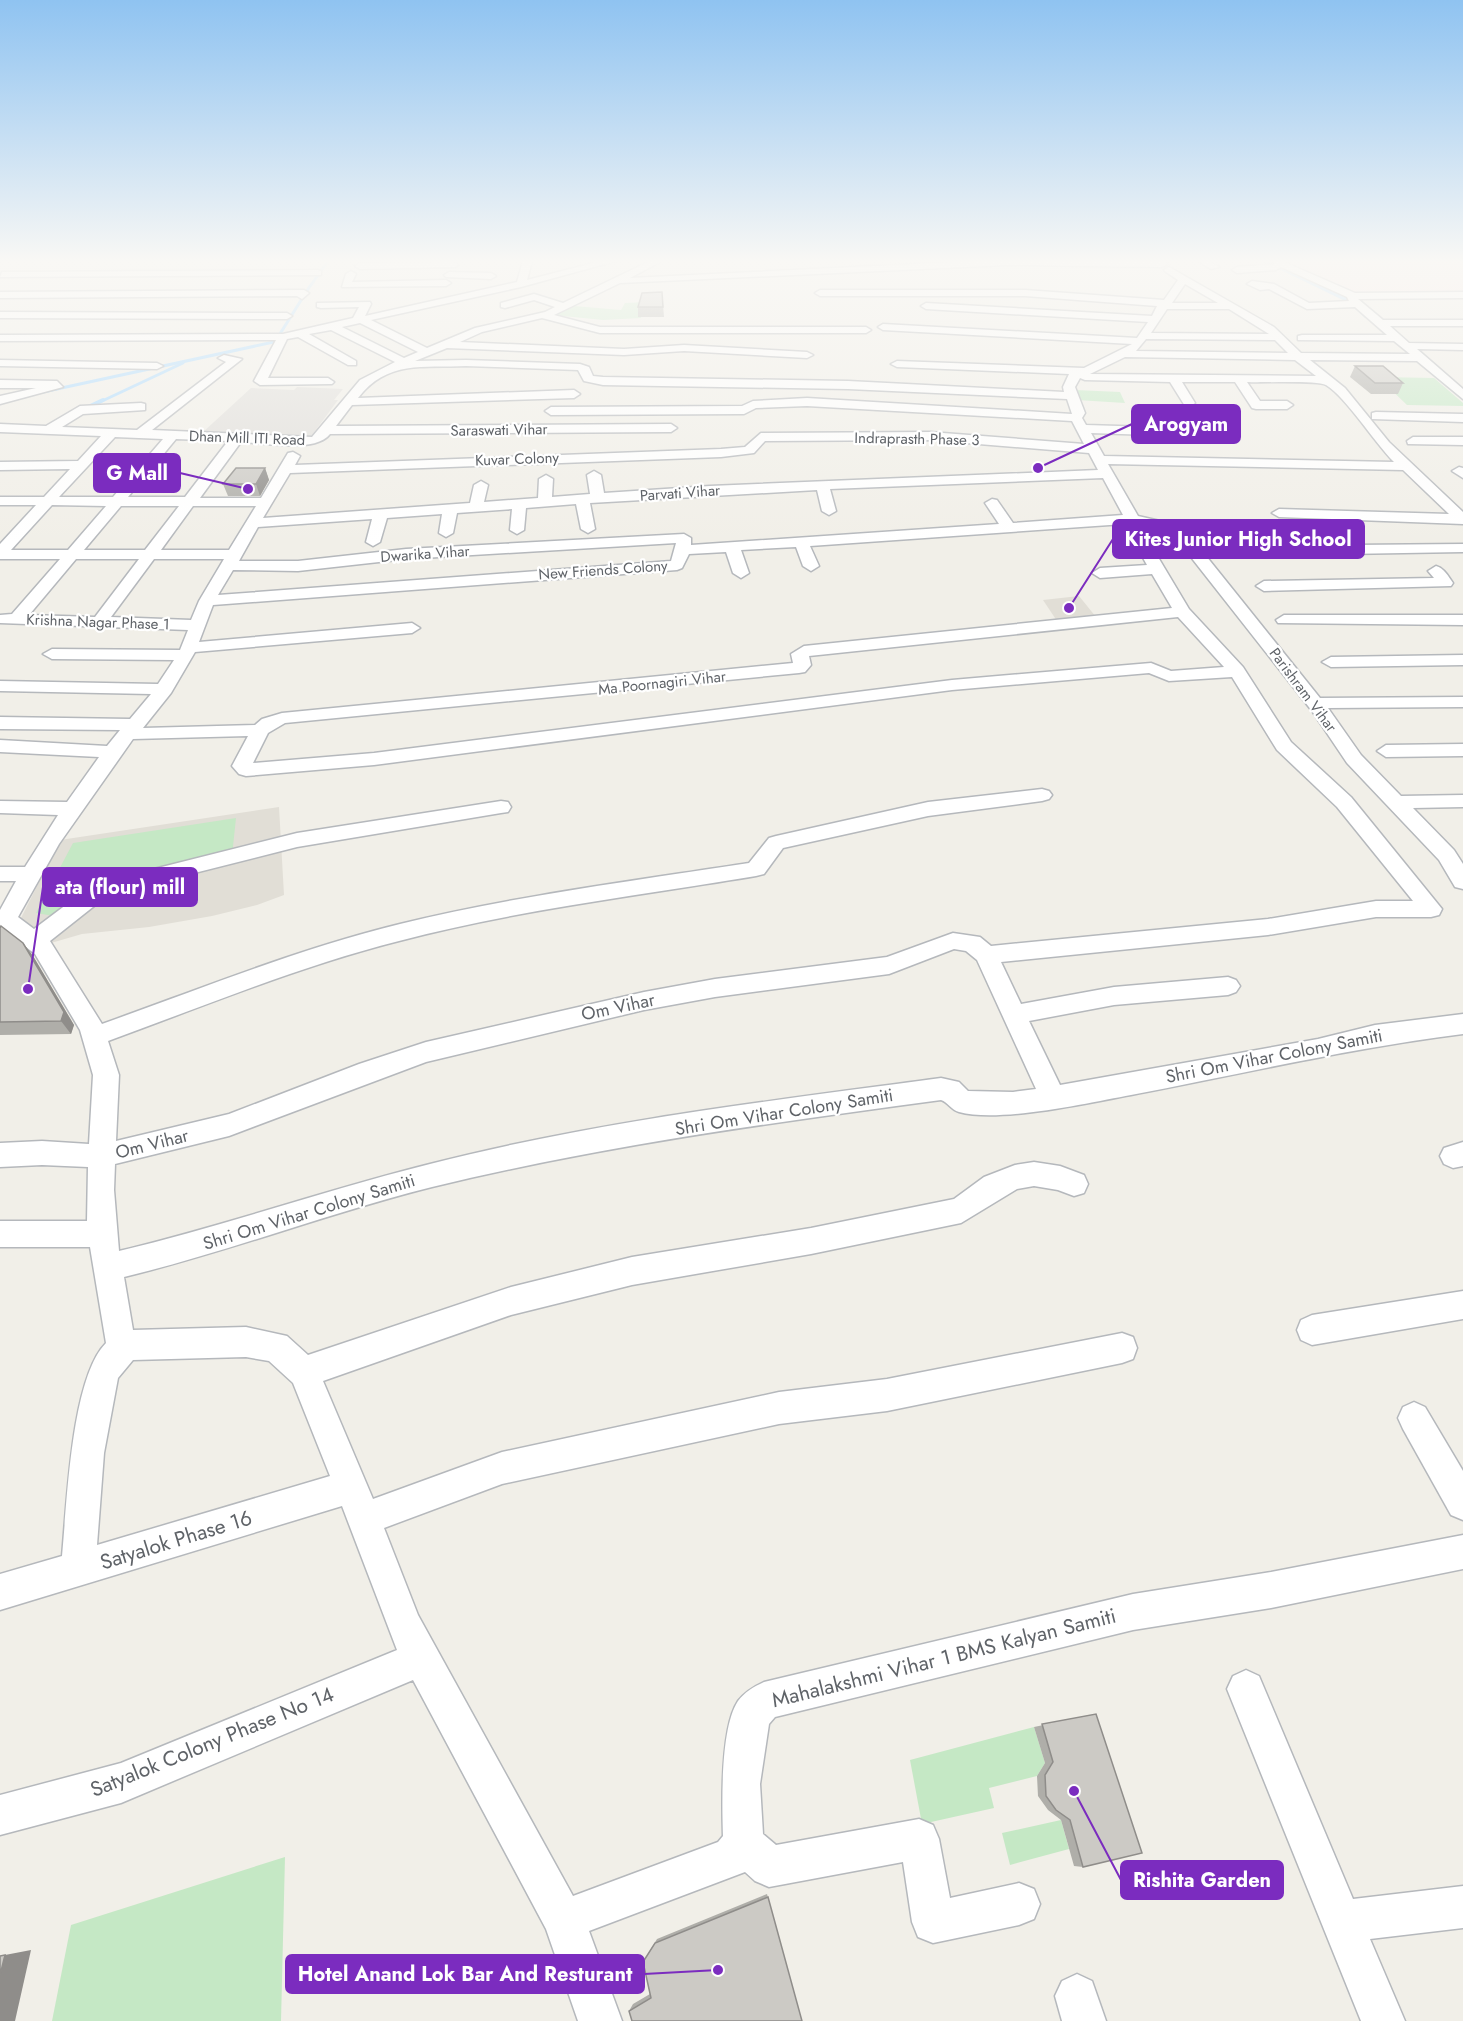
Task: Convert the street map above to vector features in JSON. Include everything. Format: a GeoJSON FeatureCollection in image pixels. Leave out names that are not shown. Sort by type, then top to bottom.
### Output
{"type":"FeatureCollection","features":[{"type":"Feature","properties":{"kind":"street"},"geometry":{"type":"LineString","coordinates":[[274,355],[260,381],[328,381]]}},
{"type":"Feature","properties":{"kind":"street"},"geometry":{"type":"LineString","coordinates":[[338,355],[352,363]]}},
{"type":"Feature","properties":{"kind":"street"},"geometry":{"type":"LineString","coordinates":[[386,355],[400,363],[580,367],[585,369],[588,379],[658,376],[705,382],[848,385],[1071,396]]}},
{"type":"Feature","properties":{"kind":"street","name":"Dhan Mill ITI Road"},"geometry":{"type":"LineString","coordinates":[[0,428],[306,442],[321,437],[364,382],[418,355]]}},
{"type":"Feature","properties":{"kind":"street"},"geometry":{"type":"LineString","coordinates":[[1053,1097],[1012,1015],[986,955],[1268,927],[1376,909],[1431,909],[1344,802],[1284,746],[1238,672],[1182,612],[1131,525],[1132,519],[1079,423],[1079,413],[1069,387],[1077,374],[1121,355]]}},
{"type":"Feature","properties":{"kind":"street"},"geometry":{"type":"LineString","coordinates":[[1201,355],[1418,358]]}},
{"type":"Feature","properties":{"kind":"street"},"geometry":{"type":"LineString","coordinates":[[1416,355],[1461,392]]}},
{"type":"Feature","properties":{"kind":"street"},"geometry":{"type":"LineString","coordinates":[[1299,357],[1341,391],[1384,445],[1462,520]]}},
{"type":"Feature","properties":{"kind":"street"},"geometry":{"type":"LineString","coordinates":[[140,434],[225,362],[206,366]]}},
{"type":"Feature","properties":{"kind":"street"},"geometry":{"type":"LineString","coordinates":[[0,363],[157,366]]}},
{"type":"Feature","properties":{"kind":"street"},"geometry":{"type":"LineString","coordinates":[[897,364],[1174,379],[1328,380]]}},
{"type":"Feature","properties":{"kind":"street"},"geometry":{"type":"LineString","coordinates":[[705,382],[706,369]]}},
{"type":"Feature","properties":{"kind":"street"},"geometry":{"type":"LineString","coordinates":[[1436,370],[1454,370]]}},
{"type":"Feature","properties":{"kind":"street"},"geometry":{"type":"LineString","coordinates":[[1121,377],[1127,391]]}},
{"type":"Feature","properties":{"kind":"street"},"geometry":{"type":"LineString","coordinates":[[1174,379],[1189,403]]}},
{"type":"Feature","properties":{"kind":"street"},"geometry":{"type":"LineString","coordinates":[[1239,380],[1256,405],[1287,405]]}},
{"type":"Feature","properties":{"kind":"street"},"geometry":{"type":"LineString","coordinates":[[0,384],[57,385],[57,387],[13,403],[0,417]]}},
{"type":"Feature","properties":{"kind":"street"},"geometry":{"type":"LineString","coordinates":[[348,402],[574,394]]}},
{"type":"Feature","properties":{"kind":"street"},"geometry":{"type":"LineString","coordinates":[[0,395],[13,403]]}},
{"type":"Feature","properties":{"kind":"street"},"geometry":{"type":"LineString","coordinates":[[0,400],[13,403]]}},
{"type":"Feature","properties":{"kind":"street"},"geometry":{"type":"LineString","coordinates":[[551,411],[744,410],[753,405],[807,402],[1079,423],[1151,431]]}},
{"type":"Feature","properties":{"kind":"street"},"geometry":{"type":"LineString","coordinates":[[3,468],[46,430],[80,410],[142,409],[166,412]]}},
{"type":"Feature","properties":{"kind":"street"},"geometry":{"type":"LineString","coordinates":[[500,430],[504,413]]}},
{"type":"Feature","properties":{"kind":"street"},"geometry":{"type":"LineString","coordinates":[[1376,416],[1463,418]]}},
{"type":"Feature","properties":{"kind":"street","name":"Saraswati Vihar"},"geometry":{"type":"LineString","coordinates":[[327,430],[671,428]]}},
{"type":"Feature","properties":{"kind":"street"},"geometry":{"type":"LineString","coordinates":[[0,554],[111,433]]}},
{"type":"Feature","properties":{"kind":"street"},"geometry":{"type":"LineString","coordinates":[[0,635],[10,620],[73,555],[120,501],[173,435]]}},
{"type":"Feature","properties":{"kind":"street","name":"Indraprasth Phase 3"},"geometry":{"type":"LineString","coordinates":[[749,450],[761,437],[895,436],[1096,454],[1405,466]]}},
{"type":"Feature","properties":{"kind":"street"},"geometry":{"type":"LineString","coordinates":[[100,621],[237,438]]}},
{"type":"Feature","properties":{"kind":"street"},"geometry":{"type":"LineString","coordinates":[[1413,441],[1463,441]]}},
{"type":"Feature","properties":{"kind":"street"},"geometry":{"type":"LineString","coordinates":[[126,1345],[119,1337],[102,1234],[102,1156],[106,1075],[95,1036],[43,948],[3,924],[72,809],[112,752],[165,689],[187,652],[207,601],[230,560],[285,469],[306,442]]}},
{"type":"Feature","properties":{"kind":"street","name":"Kuvar Colony"},"geometry":{"type":"LineString","coordinates":[[285,469],[749,450]]}},
{"type":"Feature","properties":{"kind":"street"},"geometry":{"type":"LineString","coordinates":[[3,468],[80,465]]}},
{"type":"Feature","properties":{"kind":"street"},"geometry":{"type":"LineString","coordinates":[[362,484],[370,465]]}},
{"type":"Feature","properties":{"kind":"street","name":"Parvati Vihar"},"geometry":{"type":"LineString","coordinates":[[253,523],[663,494],[777,489],[927,488],[1107,474]]}},
{"type":"Feature","properties":{"kind":"street"},"geometry":{"type":"LineString","coordinates":[[594,475],[598,499]]}},
{"type":"Feature","properties":{"kind":"street"},"geometry":{"type":"LineString","coordinates":[[657,478],[663,494]]}},
{"type":"Feature","properties":{"kind":"street"},"geometry":{"type":"LineString","coordinates":[[545,504],[546,479]]}},
{"type":"Feature","properties":{"kind":"street"},"geometry":{"type":"LineString","coordinates":[[476,508],[481,485]]}},
{"type":"Feature","properties":{"kind":"street"},"geometry":{"type":"LineString","coordinates":[[823,488],[829,511]]}},
{"type":"Feature","properties":{"kind":"street"},"geometry":{"type":"LineString","coordinates":[[777,489],[781,505]]}},
{"type":"Feature","properties":{"kind":"street"},"geometry":{"type":"LineString","coordinates":[[410,512],[416,492]]}},
{"type":"Feature","properties":{"kind":"street"},"geometry":{"type":"LineString","coordinates":[[0,501],[265,502]]}},
{"type":"Feature","properties":{"kind":"street"},"geometry":{"type":"LineString","coordinates":[[583,501],[588,529]]}},
{"type":"Feature","properties":{"kind":"street"},"geometry":{"type":"LineString","coordinates":[[992,503],[1010,529]]}},
{"type":"Feature","properties":{"kind":"street"},"geometry":{"type":"LineString","coordinates":[[517,530],[519,505]]}},
{"type":"Feature","properties":{"kind":"street"},"geometry":{"type":"LineString","coordinates":[[446,533],[450,510]]}},
{"type":"Feature","properties":{"kind":"street"},"geometry":{"type":"LineString","coordinates":[[1279,513],[1462,520]]}},
{"type":"Feature","properties":{"kind":"street"},"geometry":{"type":"LineString","coordinates":[[374,542],[381,514]]}},
{"type":"Feature","properties":{"kind":"street","name":"New Friends Colony"},"geometry":{"type":"LineString","coordinates":[[207,601],[520,575],[598,573],[677,565],[683,550],[1132,519]]}},
{"type":"Feature","properties":{"kind":"street","name":"Parishram Vihar"},"geometry":{"type":"LineString","coordinates":[[1132,519],[1144,525],[1177,529],[1315,703],[1354,759],[1396,802],[1455,856],[1463,882]]}},
{"type":"Feature","properties":{"kind":"street","name":"Dwarika Vihar"},"geometry":{"type":"LineString","coordinates":[[0,554],[149,555],[298,566],[406,554],[684,538],[683,550]]}},
{"type":"Feature","properties":{"kind":"street"},"geometry":{"type":"LineString","coordinates":[[801,541],[811,566]]}},
{"type":"Feature","properties":{"kind":"street"},"geometry":{"type":"LineString","coordinates":[[732,547],[741,573]]}},
{"type":"Feature","properties":{"kind":"street"},"geometry":{"type":"LineString","coordinates":[[1233,551],[1463,548]]}},
{"type":"Feature","properties":{"kind":"street"},"geometry":{"type":"LineString","coordinates":[[1100,573],[1158,569]]}},
{"type":"Feature","properties":{"kind":"street"},"geometry":{"type":"LineString","coordinates":[[1264,586],[1434,577],[1458,610]]}},
{"type":"Feature","properties":{"kind":"street"},"geometry":{"type":"LineString","coordinates":[[1284,620],[1458,610]]}},
{"type":"Feature","properties":{"kind":"street","name":"Ma Poornagiri Vihar"},"geometry":{"type":"LineString","coordinates":[[0,723],[131,729],[260,730],[268,723],[282,718],[799,668],[802,665],[800,654],[804,651],[1182,612]]}},
{"type":"Feature","properties":{"kind":"street","name":"Krishna Nagar Phase 1"},"geometry":{"type":"LineString","coordinates":[[10,620],[196,625]]}},
{"type":"Feature","properties":{"kind":"street"},"geometry":{"type":"LineString","coordinates":[[52,654],[187,652],[412,628]]}},
{"type":"Feature","properties":{"kind":"street"},"geometry":{"type":"LineString","coordinates":[[1330,662],[1463,660]]}},
{"type":"Feature","properties":{"kind":"street"},"geometry":{"type":"LineString","coordinates":[[260,730],[242,766],[246,770],[374,759],[952,685],[1151,668],[1169,676],[1238,672]]}},
{"type":"Feature","properties":{"kind":"street"},"geometry":{"type":"LineString","coordinates":[[0,686],[165,689]]}},
{"type":"Feature","properties":{"kind":"street"},"geometry":{"type":"LineString","coordinates":[[1315,703],[1463,702]]}},
{"type":"Feature","properties":{"kind":"street"},"geometry":{"type":"LineString","coordinates":[[0,746],[112,752]]}},
{"type":"Feature","properties":{"kind":"street"},"geometry":{"type":"LineString","coordinates":[[1386,751],[1463,750]]}},
{"type":"Feature","properties":{"kind":"street"},"geometry":{"type":"LineString","coordinates":[[95,1036],[329,952],[401,932],[532,905],[756,869],[776,843],[928,809],[1042,795]]}},
{"type":"Feature","properties":{"kind":"street"},"geometry":{"type":"LineString","coordinates":[[1396,802],[1463,801]]}},
{"type":"Feature","properties":{"kind":"street"},"geometry":{"type":"LineString","coordinates":[[0,807],[72,809]]}},
{"type":"Feature","properties":{"kind":"street"},"geometry":{"type":"LineString","coordinates":[[34,941],[95,894],[130,882],[297,840],[501,807]]}},
{"type":"Feature","properties":{"kind":"street"},"geometry":{"type":"LineString","coordinates":[[0,874],[32,873]]}},
{"type":"Feature","properties":{"kind":"street","name":"Om Vihar"},"geometry":{"type":"LineString","coordinates":[[0,1155],[42,1153],[102,1156],[229,1125],[271,1111],[368,1071],[426,1052],[540,1024],[715,988],[889,965],[953,941],[972,943],[986,955]]}},
{"type":"Feature","properties":{"kind":"street"},"geometry":{"type":"LineString","coordinates":[[1012,1015],[1114,996],[1227,986]]}},
{"type":"Feature","properties":{"kind":"street","name":"Shri Om Vihar Colony Samiti"},"geometry":{"type":"LineString","coordinates":[[107,1268],[237,1234],[429,1176],[502,1159],[725,1118],[941,1089],[950,1089],[958,1100],[968,1104],[1013,1103],[1318,1049],[1375,1035],[1463,1024]]}},
{"type":"Feature","properties":{"kind":"street"},"geometry":{"type":"LineString","coordinates":[[304,1372],[511,1300],[632,1271],[811,1241],[961,1210],[994,1186],[1015,1177],[1034,1174],[1060,1178],[1074,1184]]}},
{"type":"Feature","properties":{"kind":"street"},"geometry":{"type":"LineString","coordinates":[[0,1234],[102,1234]]}},
{"type":"Feature","properties":{"kind":"street"},"geometry":{"type":"LineString","coordinates":[[1312,1330],[1463,1305]]}},
{"type":"Feature","properties":{"kind":"street"},"geometry":{"type":"LineString","coordinates":[[78,1570],[88,1453],[103,1373],[111,1360],[126,1345],[246,1342],[276,1347],[304,1372],[364,1519],[404,1626],[485,1771],[564,1920],[600,2021]]}},
{"type":"Feature","properties":{"kind":"street"},"geometry":{"type":"LineString","coordinates":[[364,1519],[514,1466],[779,1408],[887,1395],[1122,1348]]}},
{"type":"Feature","properties":{"kind":"street"},"geometry":{"type":"LineString","coordinates":[[1414,1418],[1463,1503]]}},
{"type":"Feature","properties":{"kind":"street","name":"Satyalok Phase 16"},"geometry":{"type":"LineString","coordinates":[[0,1592],[351,1487]]}},
{"type":"Feature","properties":{"kind":"street","name":"Mahalakshmi Vihar 1 BMS Kalyan Samiti"},"geometry":{"type":"LineString","coordinates":[[744,1843],[740,1784],[751,1715],[764,1701],[1133,1612],[1271,1590],[1463,1552]]}},
{"type":"Feature","properties":{"kind":"street","name":"Satyalok Colony Phase No 14"},"geometry":{"type":"LineString","coordinates":[[0,1815],[121,1783],[421,1658]]}},
{"type":"Feature","properties":{"kind":"street"},"geometry":{"type":"LineString","coordinates":[[1246,1689],[1383,2021]]}},
{"type":"Feature","properties":{"kind":"street"},"geometry":{"type":"LineString","coordinates":[[564,1920],[732,1857],[744,1843],[769,1867],[919,1839],[933,1922],[1019,1904]]}},
{"type":"Feature","properties":{"kind":"street"},"geometry":{"type":"LineString","coordinates":[[1342,1921],[1463,1907]]}},
{"type":"Feature","properties":{"kind":"shaded area"},"geometry":{"type":"Polygon","coordinates":[[[297,387],[343,389],[334,400],[338,400],[309,439],[202,433],[251,388],[294,390],[297,387]]]}},
{"type":"Feature","properties":{"kind":"shaded area"},"geometry":{"type":"Polygon","coordinates":[[[1079,596],[1096,617],[1057,621],[1043,600],[1079,596]]]}},
{"type":"Feature","properties":{"kind":"shaded area"},"geometry":{"type":"Polygon","coordinates":[[[279,807],[284,895],[257,905],[212,916],[149,927],[82,934],[51,943],[41,926],[33,929],[20,920],[60,840],[279,807]]]}},
{"type":"Feature","properties":{"kind":"green space"},"geometry":{"type":"Polygon","coordinates":[[[1378,377],[1434,378],[1463,403],[1463,406],[1407,405],[1378,377]]]}},
{"type":"Feature","properties":{"kind":"green space"},"geometry":{"type":"Polygon","coordinates":[[[1075,390],[1120,392],[1125,403],[1077,400],[1075,390]]]}},
{"type":"Feature","properties":{"kind":"green space"},"geometry":{"type":"Polygon","coordinates":[[[236,818],[232,856],[116,881],[54,916],[36,913],[73,843],[236,818]]]}},
{"type":"Feature","properties":{"kind":"green space"},"geometry":{"type":"Polygon","coordinates":[[[1034,1727],[1045,1763],[1037,1776],[989,1788],[994,1808],[922,1824],[910,1760],[1034,1727]]]}},
{"type":"Feature","properties":{"kind":"green space"},"geometry":{"type":"Polygon","coordinates":[[[1061,1820],[1069,1849],[1010,1865],[1002,1833],[1061,1820]]]}},
{"type":"Feature","properties":{"kind":"green space"},"geometry":{"type":"Polygon","coordinates":[[[285,1857],[281,2021],[52,2021],[71,1925],[285,1857]]]}},
{"type":"Feature","properties":{"kind":"building"},"geometry":{"type":"Polygon","coordinates":[[[1355,366],[1383,366],[1403,383],[1375,383],[1355,366]]]}},
{"type":"Feature","properties":{"kind":"building"},"geometry":{"type":"Polygon","coordinates":[[[236,468],[265,468],[256,484],[223,484],[236,468]]]}},
{"type":"Feature","properties":{"kind":"building"},"geometry":{"type":"Polygon","coordinates":[[[1,926],[23,943],[64,1012],[61,1021],[0,1022],[1,926]]]}},
{"type":"Feature","properties":{"kind":"building"},"geometry":{"type":"Polygon","coordinates":[[[1096,1714],[1142,1853],[1083,1867],[1070,1820],[1056,1810],[1046,1796],[1045,1775],[1053,1762],[1042,1724],[1096,1714]]]}},
{"type":"Feature","properties":{"kind":"building"},"geometry":{"type":"Polygon","coordinates":[[[768,1897],[802,2021],[632,2021],[629,2011],[651,1998],[643,1962],[655,1943],[768,1897]]]}},
{"type":"Feature","properties":{"kind":"building"},"geometry":{"type":"Polygon","coordinates":[[[5,1955],[0,1975],[0,1956],[5,1955]]]}},
{"type":"Feature","properties":{"kind":"waterway"},"geometry":{"type":"LineString","coordinates":[[43,392],[212,355]]}},
{"type":"Feature","properties":{"kind":"waterway"},"geometry":{"type":"LineString","coordinates":[[100,402],[183,363]]}},
{"type":"Feature","properties":{"kind":"waterway"},"geometry":{"type":"LineString","coordinates":[[86,408],[103,400]]}},
{"type":"Feature","properties":{"kind":"place","name":"Arogyam"},"geometry":{"type":"Point","coordinates":[1038,468]}},
{"type":"Feature","properties":{"kind":"place","name":"G Mall"},"geometry":{"type":"Point","coordinates":[248,489]}},
{"type":"Feature","properties":{"kind":"place","name":"Kites Junior High School"},"geometry":{"type":"Point","coordinates":[1069,608]}},
{"type":"Feature","properties":{"kind":"place","name":"ata (flour) mill"},"geometry":{"type":"Point","coordinates":[28,989]}},
{"type":"Feature","properties":{"kind":"place","name":"Rishita Garden"},"geometry":{"type":"Point","coordinates":[1074,1791]}},
{"type":"Feature","properties":{"kind":"place","name":"Hotel Anand Lok Bar And Resturant"},"geometry":{"type":"Point","coordinates":[718,1970]}}]}
